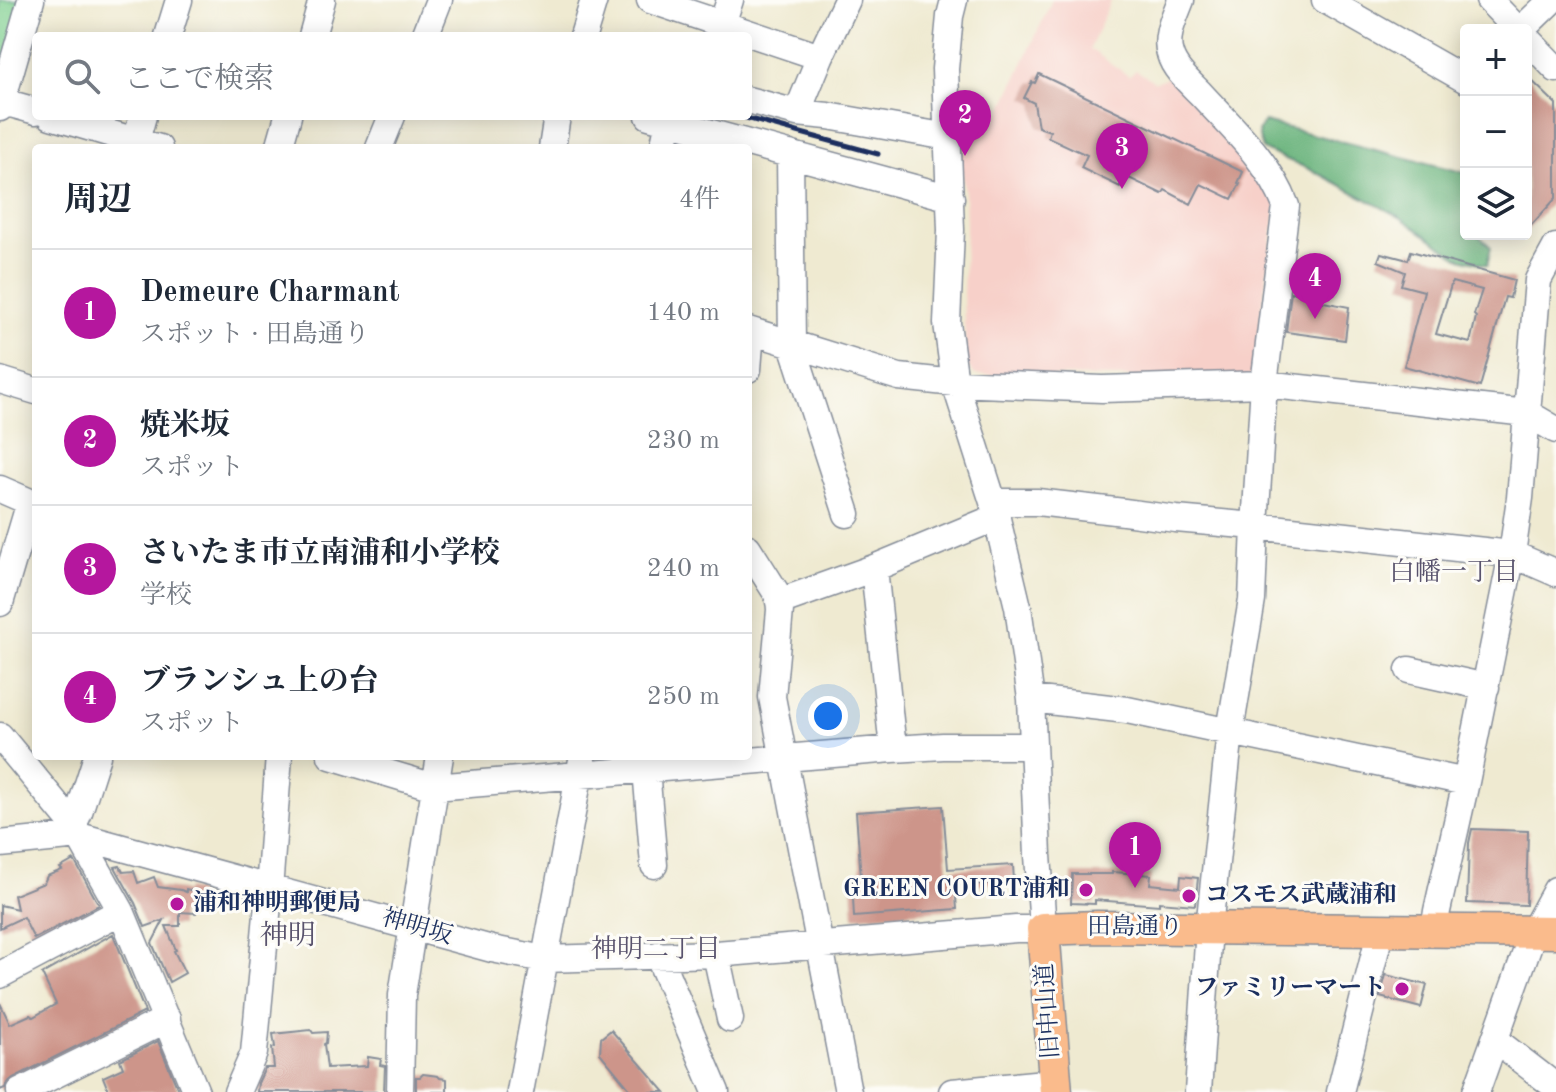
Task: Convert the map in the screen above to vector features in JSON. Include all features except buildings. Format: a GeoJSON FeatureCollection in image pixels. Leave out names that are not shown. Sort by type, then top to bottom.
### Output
{"type":"FeatureCollection","features":[{"type":"Feature","properties":{"kind":"main road","name":"田島通り"},"geometry":{"type":"LineString","coordinates":[[1043,929],[1545,931]]}},
{"type":"Feature","properties":{"kind":"main road","name":"旧中山道"},"geometry":{"type":"LineString","coordinates":[[1043,929],[1055,1087]]}},
{"type":"Feature","properties":{"kind":"street"},"geometry":{"type":"LineString","coordinates":[[31,0],[1,103],[32,110]]}},
{"type":"Feature","properties":{"kind":"street"},"geometry":{"type":"LineString","coordinates":[[169,32],[179,0]]}},
{"type":"Feature","properties":{"kind":"street"},"geometry":{"type":"LineString","coordinates":[[313,32],[322,0]]}},
{"type":"Feature","properties":{"kind":"street"},"geometry":{"type":"LineString","coordinates":[[427,32],[439,0]]}},
{"type":"Feature","properties":{"kind":"street"},"geometry":{"type":"LineString","coordinates":[[584,32],[594,0]]}},
{"type":"Feature","properties":{"kind":"street"},"geometry":{"type":"LineString","coordinates":[[650,0],[724,20],[820,57]]}},
{"type":"Feature","properties":{"kind":"street"},"geometry":{"type":"LineString","coordinates":[[797,113],[847,0]]}},
{"type":"Feature","properties":{"kind":"street"},"geometry":{"type":"LineString","coordinates":[[954,0],[945,69],[951,198],[947,323],[955,383],[995,509],[1018,607],[1031,699],[1043,929]]}},
{"type":"Feature","properties":{"kind":"street"},"geometry":{"type":"LineString","coordinates":[[1181,0],[1169,36],[1169,54],[1180,72],[1261,160],[1279,186],[1286,206],[1264,384],[1252,600],[1230,731],[1209,928],[1198,1092]]}},
{"type":"Feature","properties":{"kind":"street"},"geometry":{"type":"LineString","coordinates":[[1325,0],[1460,77]]}},
{"type":"Feature","properties":{"kind":"street"},"geometry":{"type":"LineString","coordinates":[[1489,0],[1514,24]]}},
{"type":"Feature","properties":{"kind":"street"},"geometry":{"type":"LineString","coordinates":[[1526,24],[1552,0]]}},
{"type":"Feature","properties":{"kind":"street"},"geometry":{"type":"LineString","coordinates":[[1532,44],[1556,69]]}},
{"type":"Feature","properties":{"kind":"street"},"geometry":{"type":"LineString","coordinates":[[752,101],[797,113],[948,137]]}},
{"type":"Feature","properties":{"kind":"street"},"geometry":{"type":"LineString","coordinates":[[68,120],[143,138]]}},
{"type":"Feature","properties":{"kind":"street"},"geometry":{"type":"LineString","coordinates":[[280,144],[287,120]]}},
{"type":"Feature","properties":{"kind":"street"},"geometry":{"type":"LineString","coordinates":[[381,144],[390,120]]}},
{"type":"Feature","properties":{"kind":"street"},"geometry":{"type":"LineString","coordinates":[[553,144],[556,120]]}},
{"type":"Feature","properties":{"kind":"street"},"geometry":{"type":"LineString","coordinates":[[680,136],[729,144]]}},
{"type":"Feature","properties":{"kind":"street"},"geometry":{"type":"LineString","coordinates":[[752,148],[790,154],[951,198]]}},
{"type":"Feature","properties":{"kind":"street"},"geometry":{"type":"LineString","coordinates":[[790,154],[792,344],[847,514]]}},
{"type":"Feature","properties":{"kind":"street"},"geometry":{"type":"LineString","coordinates":[[1434,930],[1512,554],[1520,498],[1538,280],[1556,247]]}},
{"type":"Feature","properties":{"kind":"street"},"geometry":{"type":"LineString","coordinates":[[752,332],[899,377],[955,383],[1102,389],[1264,384],[1527,413],[1556,430]]}},
{"type":"Feature","properties":{"kind":"street"},"geometry":{"type":"LineString","coordinates":[[2,388],[32,391]]}},
{"type":"Feature","properties":{"kind":"street"},"geometry":{"type":"LineString","coordinates":[[0,489],[30,502],[0,603]]}},
{"type":"Feature","properties":{"kind":"street"},"geometry":{"type":"LineString","coordinates":[[779,602],[874,568],[995,509],[1037,502],[1512,554],[1556,573]]}},
{"type":"Feature","properties":{"kind":"street"},"geometry":{"type":"LineString","coordinates":[[752,554],[779,597],[772,697],[848,1092]]}},
{"type":"Feature","properties":{"kind":"street"},"geometry":{"type":"LineString","coordinates":[[874,568],[893,749]]}},
{"type":"Feature","properties":{"kind":"street"},"geometry":{"type":"LineString","coordinates":[[1409,670],[1486,687]]}},
{"type":"Feature","properties":{"kind":"street"},"geometry":{"type":"LineString","coordinates":[[1031,699],[1127,710],[1466,782]]}},
{"type":"Feature","properties":{"kind":"street"},"geometry":{"type":"LineString","coordinates":[[0,736],[75,829],[121,911],[196,1092]]}},
{"type":"Feature","properties":{"kind":"street"},"geometry":{"type":"LineString","coordinates":[[752,758],[943,746],[1032,746]]}},
{"type":"Feature","properties":{"kind":"street"},"geometry":{"type":"LineString","coordinates":[[75,829],[96,760]]}},
{"type":"Feature","properties":{"kind":"street"},"geometry":{"type":"LineString","coordinates":[[237,1092],[254,1053],[279,760]]}},
{"type":"Feature","properties":{"kind":"street"},"geometry":{"type":"LineString","coordinates":[[344,760],[434,787],[581,765],[646,769],[725,760]]}},
{"type":"Feature","properties":{"kind":"street"},"geometry":{"type":"LineString","coordinates":[[400,1092],[402,995],[439,760]]}},
{"type":"Feature","properties":{"kind":"street"},"geometry":{"type":"LineString","coordinates":[[520,1092],[581,765]]}},
{"type":"Feature","properties":{"kind":"street"},"geometry":{"type":"LineString","coordinates":[[646,769],[654,865]]}},
{"type":"Feature","properties":{"kind":"street"},"geometry":{"type":"LineString","coordinates":[[0,844],[75,829]]}},
{"type":"Feature","properties":{"kind":"street","name":"神明坂"},"geometry":{"type":"LineString","coordinates":[[75,829],[269,888],[492,949],[544,959],[716,954]]}},
{"type":"Feature","properties":{"kind":"street"},"geometry":{"type":"LineString","coordinates":[[1476,1092],[1495,1040],[1545,931],[1556,890]]}},
{"type":"Feature","properties":{"kind":"street"},"geometry":{"type":"LineString","coordinates":[[0,975],[121,911]]}},
{"type":"Feature","properties":{"kind":"street","name":"田島通り"},"geometry":{"type":"LineString","coordinates":[[716,954],[1043,929]]}},
{"type":"Feature","properties":{"kind":"street"},"geometry":{"type":"LineString","coordinates":[[1340,1092],[1381,929]]}},
{"type":"Feature","properties":{"kind":"street"},"geometry":{"type":"LineString","coordinates":[[716,954],[730,1019]]}},
{"type":"Feature","properties":{"kind":"street"},"geometry":{"type":"LineString","coordinates":[[658,955],[716,1092]]}},
{"type":"Feature","properties":{"kind":"street"},"geometry":{"type":"LineString","coordinates":[[20,1092],[167,1019]]}},
{"type":"Feature","properties":{"kind":"street"},"geometry":{"type":"LineString","coordinates":[[1495,1040],[1556,1087]]}},
{"type":"Feature","properties":{"kind":"street"},"geometry":{"type":"LineString","coordinates":[[952,1092],[1055,1087]]}},
{"type":"Feature","properties":{"kind":"shaded area"},"geometry":{"type":"Polygon","coordinates":[[[1052,0],[1111,0],[1090,49],[1129,76],[1136,70],[1155,82],[1180,72],[1279,186],[1252,379],[975,375],[966,364],[963,294],[965,193],[957,132],[957,102],[1000,114],[1052,0]]]}},
{"type":"Feature","properties":{"kind":"green space"},"geometry":{"type":"Polygon","coordinates":[[[0,0],[23,0],[0,77],[0,0]]]}},
{"type":"Feature","properties":{"kind":"green space"},"geometry":{"type":"Polygon","coordinates":[[[1264,122],[1460,171],[1460,240],[1483,240],[1491,247],[1487,265],[1457,257],[1400,217],[1316,172],[1262,149],[1258,132],[1264,122]]]}},
{"type":"Feature","properties":{"kind":"railway"},"geometry":{"type":"LineString","coordinates":[[752,120],[878,154]]}},
{"type":"Feature","properties":{"kind":"place","name":"焼米坂"},"geometry":{"type":"Point","coordinates":[965,156]}},
{"type":"Feature","properties":{"kind":"place","name":"さいたま市立南浦和小学校"},"geometry":{"type":"Point","coordinates":[1122,189]}},
{"type":"Feature","properties":{"kind":"place","name":"ブランシュ上の台"},"geometry":{"type":"Point","coordinates":[1315,319]}},
{"type":"Feature","properties":{"kind":"place","name":"Demeure Charmant"},"geometry":{"type":"Point","coordinates":[1135,888]}},
{"type":"Feature","properties":{"kind":"place","name":"GREEN COURT浦和"},"geometry":{"type":"Point","coordinates":[1086,890]}},
{"type":"Feature","properties":{"kind":"place","name":"コスモス武蔵浦和"},"geometry":{"type":"Point","coordinates":[1189,896]}},
{"type":"Feature","properties":{"kind":"place","name":"浦和神明郵便局"},"geometry":{"type":"Point","coordinates":[177,904]}},
{"type":"Feature","properties":{"kind":"place","name":"ファミリーマート"},"geometry":{"type":"Point","coordinates":[1402,989]}},
{"type":"Feature","properties":{"kind":"district","name":"白幡一丁目"},"geometry":{"type":"Point","coordinates":[1454,573]}},
{"type":"Feature","properties":{"kind":"district","name":"神明"},"geometry":{"type":"Point","coordinates":[288,937]}},
{"type":"Feature","properties":{"kind":"district","name":"神明二丁目"},"geometry":{"type":"Point","coordinates":[656,950]}}]}
